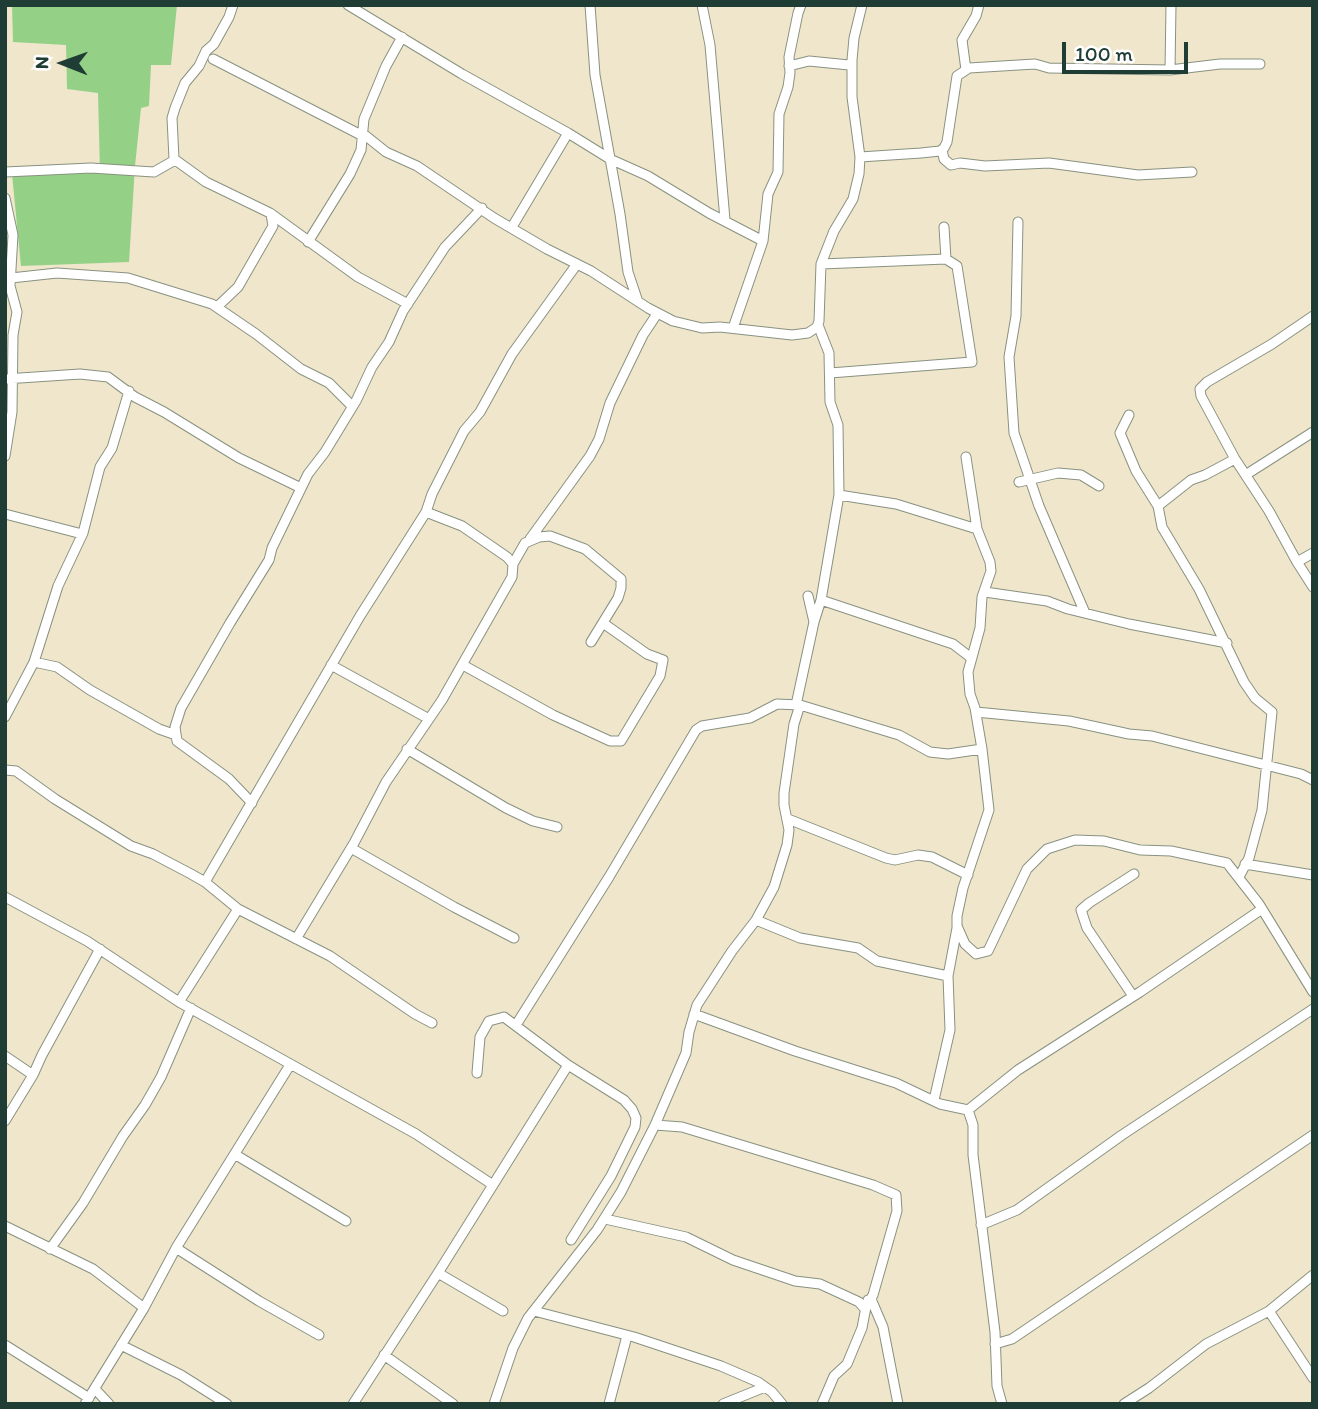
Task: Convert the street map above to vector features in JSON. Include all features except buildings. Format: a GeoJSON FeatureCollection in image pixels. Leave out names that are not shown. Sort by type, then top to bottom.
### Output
{"type":"FeatureCollection","features":[{"type":"Feature","properties":{"kind":"street"},"geometry":{"type":"LineString","coordinates":[[233,5],[221,32],[185,83],[172,118],[172,153],[175,160],[206,182],[271,214],[358,277],[408,304]]}},
{"type":"Feature","properties":{"kind":"street"},"geometry":{"type":"LineString","coordinates":[[348,5],[610,159],[648,176],[709,213],[763,241]]}},
{"type":"Feature","properties":{"kind":"street"},"geometry":{"type":"LineString","coordinates":[[590,5],[595,75],[628,272],[637,299]]}},
{"type":"Feature","properties":{"kind":"street"},"geometry":{"type":"LineString","coordinates":[[702,5],[710,45],[725,220]]}},
{"type":"Feature","properties":{"kind":"street"},"geometry":{"type":"LineString","coordinates":[[733,328],[763,241],[768,194],[778,172],[778,119],[788,88],[789,57],[802,5]]}},
{"type":"Feature","properties":{"kind":"street"},"geometry":{"type":"LineString","coordinates":[[494,1404],[513,1348],[534,1311],[605,1219],[655,1125],[686,1053],[694,1014],[732,951],[756,920],[774,887],[787,845],[791,824],[784,805],[784,793],[794,724],[814,622],[821,600],[839,495],[838,425],[830,402],[829,353],[818,325],[821,264],[834,230],[853,199],[859,174],[860,157],[852,97],[852,60],[862,5]]}},
{"type":"Feature","properties":{"kind":"street"},"geometry":{"type":"LineString","coordinates":[[966,70],[962,40],[976,16],[979,5]]}},
{"type":"Feature","properties":{"kind":"street"},"geometry":{"type":"LineString","coordinates":[[1170,70],[1171,5]]}},
{"type":"Feature","properties":{"kind":"street"},"geometry":{"type":"LineString","coordinates":[[308,243],[350,174],[361,150],[364,119],[386,66],[402,37]]}},
{"type":"Feature","properties":{"kind":"street"},"geometry":{"type":"LineString","coordinates":[[211,47],[213,60]]}},
{"type":"Feature","properties":{"kind":"street"},"geometry":{"type":"LineString","coordinates":[[199,66],[213,60],[361,134],[386,152],[417,166],[440,184],[547,249],[673,321],[702,328],[733,328],[802,335],[815,330],[818,325]]}},
{"type":"Feature","properties":{"kind":"street"},"geometry":{"type":"LineString","coordinates":[[789,66],[809,61],[849,65]]}},
{"type":"Feature","properties":{"kind":"street"},"geometry":{"type":"LineString","coordinates":[[860,157],[942,149],[947,142],[957,76],[966,70],[1035,64],[1049,68],[1170,70],[1220,64],[1260,64]]}},
{"type":"Feature","properties":{"kind":"street"},"geometry":{"type":"LineString","coordinates":[[512,228],[568,132]]}},
{"type":"Feature","properties":{"kind":"street"},"geometry":{"type":"LineString","coordinates":[[942,149],[944,159],[951,166],[960,163],[985,166],[1049,163],[1138,175],[1192,172]]}},
{"type":"Feature","properties":{"kind":"street"},"geometry":{"type":"LineString","coordinates":[[361,150],[386,152]]}},
{"type":"Feature","properties":{"kind":"street"},"geometry":{"type":"LineString","coordinates":[[5,173],[91,168],[154,172],[175,160]]}},
{"type":"Feature","properties":{"kind":"street"},"geometry":{"type":"LineString","coordinates":[[5,198],[10,286],[18,312],[13,335],[15,353],[8,378],[12,411],[5,456]]}},
{"type":"Feature","properties":{"kind":"street"},"geometry":{"type":"LineString","coordinates":[[252,803],[229,779],[182,746],[174,727],[181,708],[269,560],[301,488],[352,406],[408,304],[445,247],[482,208]]}},
{"type":"Feature","properties":{"kind":"street"},"geometry":{"type":"LineString","coordinates":[[218,306],[237,287],[273,226],[271,214]]}},
{"type":"Feature","properties":{"kind":"street"},"geometry":{"type":"LineString","coordinates":[[1018,222],[1016,317],[1009,357],[1010,406],[1014,433],[1030,480],[1084,613]]}},
{"type":"Feature","properties":{"kind":"street"},"geometry":{"type":"LineString","coordinates":[[273,226],[285,225]]}},
{"type":"Feature","properties":{"kind":"street"},"geometry":{"type":"LineString","coordinates":[[944,227],[946,259]]}},
{"type":"Feature","properties":{"kind":"street"},"geometry":{"type":"LineString","coordinates":[[821,264],[946,259],[957,266],[972,362],[830,373]]}},
{"type":"Feature","properties":{"kind":"street"},"geometry":{"type":"LineString","coordinates":[[205,882],[360,616],[426,512],[432,494],[464,431],[480,412],[512,354],[577,264]]}},
{"type":"Feature","properties":{"kind":"street"},"geometry":{"type":"LineString","coordinates":[[11,278],[57,273],[128,278],[218,306],[301,369],[329,383],[352,406]]}},
{"type":"Feature","properties":{"kind":"street"},"geometry":{"type":"LineString","coordinates":[[296,939],[407,749],[429,719],[498,606],[522,547],[590,456],[599,439],[610,403],[643,335],[657,314]]}},
{"type":"Feature","properties":{"kind":"street"},"geometry":{"type":"LineString","coordinates":[[1313,316],[1200,389],[1200,396],[1235,459],[1247,474],[1313,587]]}},
{"type":"Feature","properties":{"kind":"street"},"geometry":{"type":"LineString","coordinates":[[8,378],[95,374],[108,377],[135,397],[239,458],[301,488]]}},
{"type":"Feature","properties":{"kind":"street"},"geometry":{"type":"LineString","coordinates":[[5,717],[10,698],[34,662],[58,586],[82,534],[100,467],[112,448],[128,391]]}},
{"type":"Feature","properties":{"kind":"street"},"geometry":{"type":"LineString","coordinates":[[1129,415],[1120,433],[1136,471],[1158,506],[1162,527],[1199,589],[1244,682],[1255,698],[1272,712],[1262,810],[1252,848],[1239,877]]}},
{"type":"Feature","properties":{"kind":"street"},"geometry":{"type":"LineString","coordinates":[[1247,474],[1313,432]]}},
{"type":"Feature","properties":{"kind":"street"},"geometry":{"type":"LineString","coordinates":[[934,1100],[950,1030],[948,976],[962,888],[989,810],[976,712],[968,683],[970,657],[991,571],[978,529],[966,457]]}},
{"type":"Feature","properties":{"kind":"street"},"geometry":{"type":"LineString","coordinates":[[1158,506],[1191,480],[1235,459]]}},
{"type":"Feature","properties":{"kind":"street"},"geometry":{"type":"LineString","coordinates":[[1019,482],[1058,473],[1081,475],[1099,486]]}},
{"type":"Feature","properties":{"kind":"street"},"geometry":{"type":"LineString","coordinates":[[839,495],[896,504],[978,529]]}},
{"type":"Feature","properties":{"kind":"street"},"geometry":{"type":"LineString","coordinates":[[426,512],[462,526],[513,564]]}},
{"type":"Feature","properties":{"kind":"street"},"geometry":{"type":"LineString","coordinates":[[5,514],[82,534]]}},
{"type":"Feature","properties":{"kind":"street"},"geometry":{"type":"LineString","coordinates":[[530,539],[550,536],[572,543],[621,579],[618,598],[591,642]]}},
{"type":"Feature","properties":{"kind":"street"},"geometry":{"type":"LineString","coordinates":[[1297,562],[1313,553]]}},
{"type":"Feature","properties":{"kind":"street"},"geometry":{"type":"LineString","coordinates":[[985,592],[1047,601],[1084,613],[1227,643]]}},
{"type":"Feature","properties":{"kind":"street"},"geometry":{"type":"LineString","coordinates":[[808,596],[814,622]]}},
{"type":"Feature","properties":{"kind":"street"},"geometry":{"type":"LineString","coordinates":[[821,600],[953,644],[970,657]]}},
{"type":"Feature","properties":{"kind":"street"},"geometry":{"type":"LineString","coordinates":[[463,665],[531,704],[616,743],[626,735],[660,676],[663,660],[647,654],[603,623]]}},
{"type":"Feature","properties":{"kind":"street"},"geometry":{"type":"LineString","coordinates":[[34,662],[57,667],[90,690],[159,729],[176,735]]}},
{"type":"Feature","properties":{"kind":"street"},"geometry":{"type":"LineString","coordinates":[[331,665],[429,719]]}},
{"type":"Feature","properties":{"kind":"street"},"geometry":{"type":"LineString","coordinates":[[516,1025],[609,877],[696,730],[702,726],[750,718],[777,704],[798,705],[899,735],[930,752],[948,754],[982,749]]}},
{"type":"Feature","properties":{"kind":"street"},"geometry":{"type":"LineString","coordinates":[[976,712],[1082,723],[1129,734],[1152,736],[1301,774],[1313,780]]}},
{"type":"Feature","properties":{"kind":"street"},"geometry":{"type":"LineString","coordinates":[[407,749],[506,807],[533,821],[557,827]]}},
{"type":"Feature","properties":{"kind":"street"},"geometry":{"type":"LineString","coordinates":[[5,770],[16,771],[55,799],[131,846],[153,854],[205,882],[238,909],[330,956],[432,1023]]}},
{"type":"Feature","properties":{"kind":"street"},"geometry":{"type":"LineString","coordinates":[[791,824],[848,841],[886,858],[895,860],[918,855],[932,857],[968,875]]}},
{"type":"Feature","properties":{"kind":"street"},"geometry":{"type":"LineString","coordinates":[[957,926],[965,944],[976,954],[988,951],[1027,869],[1047,849],[1075,840],[1104,841],[1140,850],[1171,851],[1219,860],[1232,867],[1262,909],[1313,992]]}},
{"type":"Feature","properties":{"kind":"street"},"geometry":{"type":"LineString","coordinates":[[351,848],[514,938]]}},
{"type":"Feature","properties":{"kind":"street"},"geometry":{"type":"LineString","coordinates":[[1245,864],[1313,875]]}},
{"type":"Feature","properties":{"kind":"street"},"geometry":{"type":"LineString","coordinates":[[1133,996],[1087,928],[1081,910],[1134,874]]}},
{"type":"Feature","properties":{"kind":"street"},"geometry":{"type":"LineString","coordinates":[[5,897],[100,949],[179,1002],[416,1133],[493,1185]]}},
{"type":"Feature","properties":{"kind":"street"},"geometry":{"type":"LineString","coordinates":[[179,1002],[238,909]]}},
{"type":"Feature","properties":{"kind":"street"},"geometry":{"type":"LineString","coordinates":[[968,1110],[1018,1070],[1262,909]]}},
{"type":"Feature","properties":{"kind":"street"},"geometry":{"type":"LineString","coordinates":[[756,920],[800,939],[858,948],[877,961],[948,976]]}},
{"type":"Feature","properties":{"kind":"street"},"geometry":{"type":"LineString","coordinates":[[5,1121],[33,1075],[100,949]]}},
{"type":"Feature","properties":{"kind":"street"},"geometry":{"type":"LineString","coordinates":[[50,1249],[83,1203],[145,1105],[161,1077],[191,1008]]}},
{"type":"Feature","properties":{"kind":"street"},"geometry":{"type":"LineString","coordinates":[[981,1225],[1017,1210],[1122,1135],[1313,1009]]}},
{"type":"Feature","properties":{"kind":"street"},"geometry":{"type":"LineString","coordinates":[[694,1014],[968,1110]]}},
{"type":"Feature","properties":{"kind":"street"},"geometry":{"type":"LineString","coordinates":[[477,1073],[480,1037],[489,1021],[504,1017],[568,1065],[624,1100],[636,1118],[635,1127],[611,1177],[571,1240]]}},
{"type":"Feature","properties":{"kind":"street"},"geometry":{"type":"LineString","coordinates":[[5,1056],[33,1075]]}},
{"type":"Feature","properties":{"kind":"street"},"geometry":{"type":"LineString","coordinates":[[90,1397],[144,1308],[176,1248],[290,1065]]}},
{"type":"Feature","properties":{"kind":"street"},"geometry":{"type":"LineString","coordinates":[[353,1404],[568,1065]]}},
{"type":"Feature","properties":{"kind":"street"},"geometry":{"type":"LineString","coordinates":[[968,1110],[972,1125],[973,1155],[1002,1404]]}},
{"type":"Feature","properties":{"kind":"street"},"geometry":{"type":"LineString","coordinates":[[655,1125],[682,1126],[873,1185],[896,1195],[897,1211],[870,1299],[862,1306],[862,1328],[847,1364],[834,1376],[822,1404]]}},
{"type":"Feature","properties":{"kind":"street"},"geometry":{"type":"LineString","coordinates":[[995,1344],[1012,1339],[1313,1135]]}},
{"type":"Feature","properties":{"kind":"street"},"geometry":{"type":"LineString","coordinates":[[236,1155],[346,1222]]}},
{"type":"Feature","properties":{"kind":"street"},"geometry":{"type":"LineString","coordinates":[[605,1219],[686,1237],[733,1260],[794,1281],[813,1281],[862,1306]]}},
{"type":"Feature","properties":{"kind":"street"},"geometry":{"type":"LineString","coordinates":[[5,1226],[93,1269],[144,1308]]}},
{"type":"Feature","properties":{"kind":"street"},"geometry":{"type":"LineString","coordinates":[[176,1248],[318,1335]]}},
{"type":"Feature","properties":{"kind":"street"},"geometry":{"type":"LineString","coordinates":[[438,1273],[503,1311]]}},
{"type":"Feature","properties":{"kind":"street"},"geometry":{"type":"LineString","coordinates":[[1124,1404],[1206,1344],[1269,1311],[1313,1275]]}},
{"type":"Feature","properties":{"kind":"street"},"geometry":{"type":"LineString","coordinates":[[870,1299],[883,1328],[898,1404]]}},
{"type":"Feature","properties":{"kind":"street"},"geometry":{"type":"LineString","coordinates":[[534,1311],[628,1336],[721,1366],[754,1385],[765,1387],[782,1404]]}},
{"type":"Feature","properties":{"kind":"street"},"geometry":{"type":"LineString","coordinates":[[1269,1311],[1313,1378]]}},
{"type":"Feature","properties":{"kind":"street"},"geometry":{"type":"LineString","coordinates":[[609,1404],[628,1336]]}},
{"type":"Feature","properties":{"kind":"street"},"geometry":{"type":"LineString","coordinates":[[5,1345],[90,1397],[109,1404]]}},
{"type":"Feature","properties":{"kind":"street"},"geometry":{"type":"LineString","coordinates":[[121,1345],[181,1375],[227,1404]]}},
{"type":"Feature","properties":{"kind":"street"},"geometry":{"type":"LineString","coordinates":[[384,1355],[453,1404]]}},
{"type":"Feature","properties":{"kind":"street"},"geometry":{"type":"LineString","coordinates":[[723,1404],[747,1396],[754,1385]]}},
{"type":"Feature","properties":{"kind":"green space"},"geometry":{"type":"Polygon","coordinates":[[[12,5],[177,5],[171,65],[151,65],[149,106],[141,108],[129,262],[21,266],[12,174],[100,173],[98,93],[67,89],[66,45],[13,42],[12,5]]]}}]}
